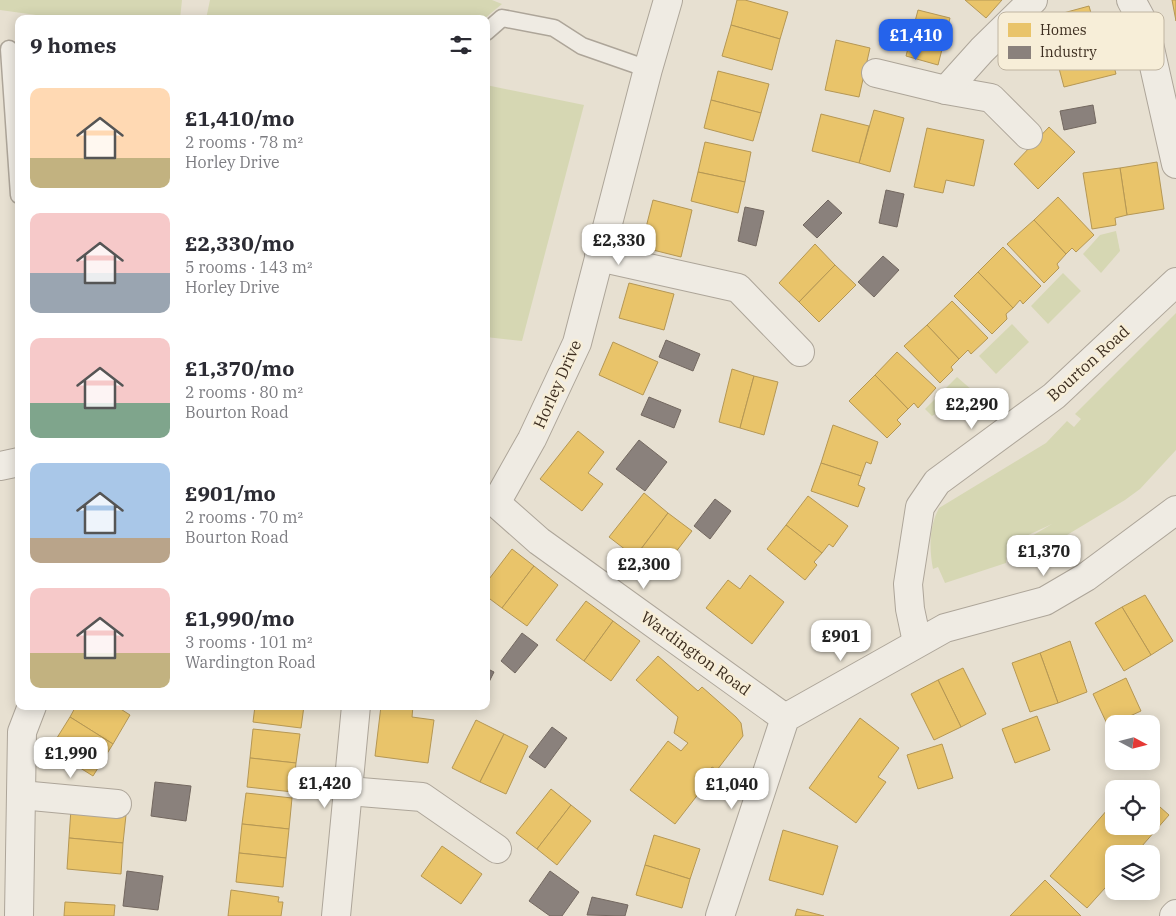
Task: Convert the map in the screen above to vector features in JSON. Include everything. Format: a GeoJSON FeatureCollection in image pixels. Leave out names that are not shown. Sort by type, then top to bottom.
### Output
{"type":"FeatureCollection","features":[{"type":"Feature","properties":{"kind":"street","name":"Horley Drive"},"geometry":{"type":"LineString","coordinates":[[491,502],[532,439],[577,343],[648,69],[668,0]]}},
{"type":"Feature","properties":{"kind":"street"},"geometry":{"type":"LineString","coordinates":[[1021,12],[1033,0]]}},
{"type":"Feature","properties":{"kind":"street"},"geometry":{"type":"LineString","coordinates":[[1131,0],[1137,12]]}},
{"type":"Feature","properties":{"kind":"street"},"geometry":{"type":"LineString","coordinates":[[946,90],[998,34]]}},
{"type":"Feature","properties":{"kind":"street"},"geometry":{"type":"LineString","coordinates":[[1155,70],[1176,164]]}},
{"type":"Feature","properties":{"kind":"street"},"geometry":{"type":"LineString","coordinates":[[876,73],[946,90],[992,98],[1028,135]]}},
{"type":"Feature","properties":{"kind":"street"},"geometry":{"type":"LineString","coordinates":[[599,257],[738,288],[800,352]]}},
{"type":"Feature","properties":{"kind":"street","name":"Bourton Road"},"geometry":{"type":"LineString","coordinates":[[917,642],[910,610],[908,584],[920,507],[937,482],[1054,396],[1176,282]]}},
{"type":"Feature","properties":{"kind":"street"},"geometry":{"type":"LineString","coordinates":[[0,466],[15,463]]}},
{"type":"Feature","properties":{"kind":"street","name":"Wardington Road"},"geometry":{"type":"LineString","coordinates":[[491,502],[539,541],[786,718]]}},
{"type":"Feature","properties":{"kind":"street"},"geometry":{"type":"LineString","coordinates":[[720,916],[786,718],[917,642],[945,628],[1045,601],[1086,577],[1176,510]]}},
{"type":"Feature","properties":{"kind":"street"},"geometry":{"type":"LineString","coordinates":[[19,916],[22,732],[30,710]]}},
{"type":"Feature","properties":{"kind":"street"},"geometry":{"type":"LineString","coordinates":[[336,916],[356,710]]}},
{"type":"Feature","properties":{"kind":"street"},"geometry":{"type":"LineString","coordinates":[[348,791],[422,796],[497,849]]}},
{"type":"Feature","properties":{"kind":"street"},"geometry":{"type":"LineString","coordinates":[[21,795],[117,804]]}},
{"type":"Feature","properties":{"kind":"lane"},"geometry":{"type":"LineString","coordinates":[[490,28],[502,18],[554,28],[582,46],[648,69]]}},
{"type":"Feature","properties":{"kind":"lane"},"geometry":{"type":"LineString","coordinates":[[9,49],[15,137]]}},
{"type":"Feature","properties":{"kind":"green space"},"geometry":{"type":"Polygon","coordinates":[[[0,0],[182,0],[180,15],[36,15],[0,10],[0,0]]]}},
{"type":"Feature","properties":{"kind":"green space"},"geometry":{"type":"Polygon","coordinates":[[[210,0],[492,0],[502,4],[489,15],[207,15],[210,0]]]}},
{"type":"Feature","properties":{"kind":"green space"},"geometry":{"type":"Polygon","coordinates":[[[490,86],[584,105],[522,341],[490,337],[490,86]]]}},
{"type":"Feature","properties":{"kind":"green space"},"geometry":{"type":"Polygon","coordinates":[[[1116,231],[1120,251],[1101,273],[1083,254],[1100,235],[1116,231]]]}},
{"type":"Feature","properties":{"kind":"green space"},"geometry":{"type":"Polygon","coordinates":[[[1063,273],[1081,291],[1048,324],[1031,306],[1063,273]]]}},
{"type":"Feature","properties":{"kind":"green space"},"geometry":{"type":"Polygon","coordinates":[[[1176,313],[1176,450],[1140,489],[1062,538],[1025,557],[1017,559],[1020,543],[1052,524],[1007,545],[1006,563],[945,583],[938,567],[933,569],[931,553],[933,523],[939,508],[1046,443],[1067,421],[1074,427],[1081,419],[1075,414],[1176,313]]]}},
{"type":"Feature","properties":{"kind":"green space"},"geometry":{"type":"Polygon","coordinates":[[[1012,324],[1029,342],[996,374],[979,356],[1012,324]]]}},
{"type":"Feature","properties":{"kind":"green space"},"geometry":{"type":"Polygon","coordinates":[[[957,377],[973,391],[932,416],[925,409],[957,377]]]}},
{"type":"Feature","properties":{"kind":"building: Homes"},"geometry":{"type":"Polygon","coordinates":[[[737,0],[745,0],[788,12],[780,39],[731,25],[737,0]]]}},
{"type":"Feature","properties":{"kind":"building: Homes"},"geometry":{"type":"Polygon","coordinates":[[[965,0],[1002,0],[986,18],[965,0]]]}},
{"type":"Feature","properties":{"kind":"building: Homes"},"geometry":{"type":"Polygon","coordinates":[[[1172,0],[1176,0],[1176,21],[1172,0]]]}},
{"type":"Feature","properties":{"kind":"building: Homes"},"geometry":{"type":"Polygon","coordinates":[[[1089,6],[1091,12],[1067,12],[1089,6]]]}},
{"type":"Feature","properties":{"kind":"building: Homes"},"geometry":{"type":"Polygon","coordinates":[[[918,10],[950,18],[938,65],[906,56],[918,10]]]}},
{"type":"Feature","properties":{"kind":"building: Homes"},"geometry":{"type":"Polygon","coordinates":[[[731,25],[780,39],[772,70],[722,56],[731,25]]]}},
{"type":"Feature","properties":{"kind":"building: Homes"},"geometry":{"type":"Polygon","coordinates":[[[836,40],[870,48],[859,97],[825,90],[836,40]]]}},
{"type":"Feature","properties":{"kind":"building: Homes"},"geometry":{"type":"Polygon","coordinates":[[[1059,70],[1115,70],[1116,74],[1064,87],[1059,70]]]}},
{"type":"Feature","properties":{"kind":"building: Homes"},"geometry":{"type":"Polygon","coordinates":[[[718,71],[769,84],[761,113],[711,100],[718,71]]]}},
{"type":"Feature","properties":{"kind":"building: Homes"},"geometry":{"type":"Polygon","coordinates":[[[711,100],[761,113],[753,141],[704,128],[711,100]]]}},
{"type":"Feature","properties":{"kind":"building: Homes"},"geometry":{"type":"Polygon","coordinates":[[[874,110],[904,118],[890,172],[859,163],[874,110]]]}},
{"type":"Feature","properties":{"kind":"building: Homes"},"geometry":{"type":"Polygon","coordinates":[[[821,114],[869,126],[859,163],[812,151],[821,114]]]}},
{"type":"Feature","properties":{"kind":"building: Homes"},"geometry":{"type":"Polygon","coordinates":[[[1049,127],[1075,152],[1038,189],[1014,164],[1049,127]]]}},
{"type":"Feature","properties":{"kind":"building: Homes"},"geometry":{"type":"Polygon","coordinates":[[[927,128],[984,140],[974,186],[946,180],[943,193],[914,187],[927,128]]]}},
{"type":"Feature","properties":{"kind":"building: Homes"},"geometry":{"type":"Polygon","coordinates":[[[705,142],[751,152],[745,182],[698,172],[705,142]]]}},
{"type":"Feature","properties":{"kind":"building: Homes"},"geometry":{"type":"Polygon","coordinates":[[[1157,162],[1164,209],[1127,215],[1120,168],[1157,162]]]}},
{"type":"Feature","properties":{"kind":"building: Homes"},"geometry":{"type":"Polygon","coordinates":[[[1120,168],[1127,215],[1115,218],[1116,225],[1092,229],[1083,173],[1120,168]]]}},
{"type":"Feature","properties":{"kind":"building: Homes"},"geometry":{"type":"Polygon","coordinates":[[[698,172],[745,182],[738,213],[691,201],[698,172]]]}},
{"type":"Feature","properties":{"kind":"building: Homes"},"geometry":{"type":"Polygon","coordinates":[[[1058,197],[1094,235],[1076,252],[1072,248],[1066,254],[1034,220],[1058,197]]]}},
{"type":"Feature","properties":{"kind":"building: Homes"},"geometry":{"type":"Polygon","coordinates":[[[653,200],[692,210],[681,257],[641,247],[653,200]]]}},
{"type":"Feature","properties":{"kind":"building: Homes"},"geometry":{"type":"Polygon","coordinates":[[[1034,220],[1066,254],[1057,264],[1059,268],[1044,283],[1007,244],[1034,220]]]}},
{"type":"Feature","properties":{"kind":"building: Homes"},"geometry":{"type":"Polygon","coordinates":[[[815,244],[835,265],[799,302],[779,283],[815,244]]]}},
{"type":"Feature","properties":{"kind":"building: Homes"},"geometry":{"type":"Polygon","coordinates":[[[1003,247],[1041,286],[1023,304],[1020,300],[1013,308],[978,272],[1003,247]]]}},
{"type":"Feature","properties":{"kind":"building: Homes"},"geometry":{"type":"Polygon","coordinates":[[[835,265],[856,285],[819,322],[799,302],[835,265]]]}},
{"type":"Feature","properties":{"kind":"building: Homes"},"geometry":{"type":"Polygon","coordinates":[[[978,272],[1013,308],[1006,314],[1007,319],[992,334],[954,296],[978,272]]]}},
{"type":"Feature","properties":{"kind":"building: Homes"},"geometry":{"type":"Polygon","coordinates":[[[629,283],[674,294],[664,330],[619,318],[629,283]]]}},
{"type":"Feature","properties":{"kind":"building: Homes"},"geometry":{"type":"Polygon","coordinates":[[[952,301],[988,338],[971,354],[968,350],[959,359],[927,325],[952,301]]]}},
{"type":"Feature","properties":{"kind":"building: Homes"},"geometry":{"type":"Polygon","coordinates":[[[927,325],[959,359],[951,367],[953,370],[940,383],[904,346],[927,325]]]}},
{"type":"Feature","properties":{"kind":"building: Homes"},"geometry":{"type":"Polygon","coordinates":[[[613,342],[658,362],[643,395],[599,375],[613,342]]]}},
{"type":"Feature","properties":{"kind":"building: Homes"},"geometry":{"type":"Polygon","coordinates":[[[897,352],[936,388],[918,408],[914,403],[908,409],[875,375],[897,352]]]}},
{"type":"Feature","properties":{"kind":"building: Homes"},"geometry":{"type":"Polygon","coordinates":[[[732,369],[754,376],[740,428],[719,422],[732,369]]]}},
{"type":"Feature","properties":{"kind":"building: Homes"},"geometry":{"type":"Polygon","coordinates":[[[875,375],[908,409],[897,420],[901,424],[887,438],[849,401],[875,375]]]}},
{"type":"Feature","properties":{"kind":"building: Homes"},"geometry":{"type":"Polygon","coordinates":[[[754,376],[778,382],[764,435],[740,428],[754,376]]]}},
{"type":"Feature","properties":{"kind":"building: Homes"},"geometry":{"type":"Polygon","coordinates":[[[833,425],[878,442],[871,464],[866,462],[861,476],[821,463],[833,425]]]}},
{"type":"Feature","properties":{"kind":"building: Homes"},"geometry":{"type":"Polygon","coordinates":[[[578,431],[604,452],[588,473],[603,484],[582,511],[540,479],[578,431]]]}},
{"type":"Feature","properties":{"kind":"building: Homes"},"geometry":{"type":"Polygon","coordinates":[[[821,463],[861,476],[858,485],[865,488],[858,507],[811,491],[821,463]]]}},
{"type":"Feature","properties":{"kind":"building: Homes"},"geometry":{"type":"Polygon","coordinates":[[[644,493],[668,513],[635,557],[609,537],[644,493]]]}},
{"type":"Feature","properties":{"kind":"building: Homes"},"geometry":{"type":"Polygon","coordinates":[[[808,496],[848,526],[833,547],[829,544],[822,553],[786,525],[808,496]]]}},
{"type":"Feature","properties":{"kind":"building: Homes"},"geometry":{"type":"Polygon","coordinates":[[[668,513],[692,531],[658,575],[635,557],[668,513]]]}},
{"type":"Feature","properties":{"kind":"building: Homes"},"geometry":{"type":"Polygon","coordinates":[[[786,525],[822,553],[814,562],[817,565],[805,580],[767,549],[786,525]]]}},
{"type":"Feature","properties":{"kind":"building: Homes"},"geometry":{"type":"Polygon","coordinates":[[[512,549],[534,566],[502,608],[490,599],[490,578],[512,549]]]}},
{"type":"Feature","properties":{"kind":"building: Homes"},"geometry":{"type":"Polygon","coordinates":[[[534,566],[558,585],[527,626],[502,608],[534,566]]]}},
{"type":"Feature","properties":{"kind":"building: Homes"},"geometry":{"type":"Polygon","coordinates":[[[750,575],[784,602],[752,644],[706,608],[728,580],[740,589],[750,575]]]}},
{"type":"Feature","properties":{"kind":"building: Homes"},"geometry":{"type":"Polygon","coordinates":[[[1145,595],[1173,641],[1151,655],[1122,607],[1145,595]]]}},
{"type":"Feature","properties":{"kind":"building: Homes"},"geometry":{"type":"Polygon","coordinates":[[[586,601],[613,621],[584,661],[556,640],[586,601]]]}},
{"type":"Feature","properties":{"kind":"building: Homes"},"geometry":{"type":"Polygon","coordinates":[[[1122,607],[1151,655],[1124,671],[1095,623],[1122,607]]]}},
{"type":"Feature","properties":{"kind":"building: Homes"},"geometry":{"type":"Polygon","coordinates":[[[613,621],[640,641],[611,681],[584,661],[613,621]]]}},
{"type":"Feature","properties":{"kind":"building: Homes"},"geometry":{"type":"Polygon","coordinates":[[[1070,641],[1087,692],[1058,703],[1040,653],[1070,641]]]}},
{"type":"Feature","properties":{"kind":"building: Homes"},"geometry":{"type":"Polygon","coordinates":[[[1040,653],[1058,703],[1030,712],[1012,663],[1040,653]]]}},
{"type":"Feature","properties":{"kind":"building: Homes"},"geometry":{"type":"Polygon","coordinates":[[[658,656],[698,691],[702,687],[736,717],[741,723],[743,736],[717,770],[712,767],[709,771],[713,775],[675,824],[630,790],[668,741],[681,751],[688,743],[674,733],[678,717],[636,680],[658,656]]]}},
{"type":"Feature","properties":{"kind":"building: Homes"},"geometry":{"type":"Polygon","coordinates":[[[963,668],[986,714],[961,727],[938,680],[963,668]]]}},
{"type":"Feature","properties":{"kind":"building: Homes"},"geometry":{"type":"Polygon","coordinates":[[[1126,678],[1141,711],[1132,715],[1105,715],[1105,720],[1093,694],[1126,678]]]}},
{"type":"Feature","properties":{"kind":"building: Homes"},"geometry":{"type":"Polygon","coordinates":[[[938,680],[961,727],[934,740],[911,694],[938,680]]]}},
{"type":"Feature","properties":{"kind":"building: Homes"},"geometry":{"type":"Polygon","coordinates":[[[74,710],[122,710],[130,715],[113,744],[70,717],[74,710]]]}},
{"type":"Feature","properties":{"kind":"building: Homes"},"geometry":{"type":"Polygon","coordinates":[[[254,710],[303,710],[301,728],[253,722],[254,710]]]}},
{"type":"Feature","properties":{"kind":"building: Homes"},"geometry":{"type":"Polygon","coordinates":[[[381,710],[413,710],[412,717],[434,720],[428,763],[375,756],[381,710]]]}},
{"type":"Feature","properties":{"kind":"building: Homes"},"geometry":{"type":"Polygon","coordinates":[[[1037,716],[1050,750],[1015,763],[1002,729],[1037,716]]]}},
{"type":"Feature","properties":{"kind":"building: Homes"},"geometry":{"type":"Polygon","coordinates":[[[70,717],[113,744],[93,776],[50,749],[70,717]]]}},
{"type":"Feature","properties":{"kind":"building: Homes"},"geometry":{"type":"Polygon","coordinates":[[[860,718],[899,748],[878,777],[886,782],[856,823],[809,788],[860,718]]]}},
{"type":"Feature","properties":{"kind":"building: Homes"},"geometry":{"type":"Polygon","coordinates":[[[476,720],[504,734],[480,782],[452,768],[476,720]]]}},
{"type":"Feature","properties":{"kind":"building: Homes"},"geometry":{"type":"Polygon","coordinates":[[[253,729],[300,734],[296,763],[250,758],[253,729]]]}},
{"type":"Feature","properties":{"kind":"building: Homes"},"geometry":{"type":"Polygon","coordinates":[[[504,734],[528,746],[506,794],[480,782],[504,734]]]}},
{"type":"Feature","properties":{"kind":"building: Homes"},"geometry":{"type":"Polygon","coordinates":[[[942,744],[953,778],[918,789],[907,755],[942,744]]]}},
{"type":"Feature","properties":{"kind":"building: Homes"},"geometry":{"type":"Polygon","coordinates":[[[250,758],[296,763],[293,792],[247,787],[250,758]]]}},
{"type":"Feature","properties":{"kind":"building: Homes"},"geometry":{"type":"Polygon","coordinates":[[[551,789],[571,805],[537,849],[516,833],[551,789]]]}},
{"type":"Feature","properties":{"kind":"building: Homes"},"geometry":{"type":"Polygon","coordinates":[[[246,793],[292,798],[289,829],[242,824],[246,793]]]}},
{"type":"Feature","properties":{"kind":"building: Homes"},"geometry":{"type":"Polygon","coordinates":[[[571,805],[591,821],[557,865],[537,849],[571,805]]]}},
{"type":"Feature","properties":{"kind":"building: Homes"},"geometry":{"type":"Polygon","coordinates":[[[1160,807],[1169,815],[1160,825],[1160,807]]]}},
{"type":"Feature","properties":{"kind":"building: Homes"},"geometry":{"type":"Polygon","coordinates":[[[71,809],[126,815],[123,843],[69,838],[71,809]]]}},
{"type":"Feature","properties":{"kind":"building: Homes"},"geometry":{"type":"Polygon","coordinates":[[[1105,812],[1105,835],[1152,835],[1143,845],[1105,845],[1105,888],[1087,908],[1050,876],[1105,812]]]}},
{"type":"Feature","properties":{"kind":"building: Homes"},"geometry":{"type":"Polygon","coordinates":[[[242,824],[289,829],[286,858],[239,853],[242,824]]]}},
{"type":"Feature","properties":{"kind":"building: Homes"},"geometry":{"type":"Polygon","coordinates":[[[783,830],[838,846],[823,895],[769,880],[783,830]]]}},
{"type":"Feature","properties":{"kind":"building: Homes"},"geometry":{"type":"Polygon","coordinates":[[[654,835],[700,849],[690,879],[645,865],[654,835]]]}},
{"type":"Feature","properties":{"kind":"building: Homes"},"geometry":{"type":"Polygon","coordinates":[[[69,838],[123,843],[121,874],[67,869],[69,838]]]}},
{"type":"Feature","properties":{"kind":"building: Homes"},"geometry":{"type":"Polygon","coordinates":[[[442,846],[482,874],[461,904],[421,876],[442,846]]]}},
{"type":"Feature","properties":{"kind":"building: Homes"},"geometry":{"type":"Polygon","coordinates":[[[239,853],[286,858],[283,887],[236,882],[239,853]]]}},
{"type":"Feature","properties":{"kind":"building: Homes"},"geometry":{"type":"Polygon","coordinates":[[[645,865],[690,879],[682,908],[636,895],[645,865]]]}},
{"type":"Feature","properties":{"kind":"building: Homes"},"geometry":{"type":"Polygon","coordinates":[[[1045,880],[1081,916],[1010,916],[1045,880]]]}},
{"type":"Feature","properties":{"kind":"building: Homes"},"geometry":{"type":"Polygon","coordinates":[[[231,890],[279,897],[278,902],[283,902],[281,916],[228,916],[231,890]]]}},
{"type":"Feature","properties":{"kind":"building: Homes"},"geometry":{"type":"Polygon","coordinates":[[[65,902],[115,905],[114,916],[64,916],[65,902]]]}},
{"type":"Feature","properties":{"kind":"building: Homes"},"geometry":{"type":"Polygon","coordinates":[[[797,909],[824,916],[795,916],[797,909]]]}},
{"type":"Feature","properties":{"kind":"building: Industry"},"geometry":{"type":"Polygon","coordinates":[[[1093,105],[1096,123],[1064,130],[1060,111],[1093,105]]]}},
{"type":"Feature","properties":{"kind":"building: Industry"},"geometry":{"type":"Polygon","coordinates":[[[886,190],[904,194],[897,227],[879,223],[886,190]]]}},
{"type":"Feature","properties":{"kind":"building: Industry"},"geometry":{"type":"Polygon","coordinates":[[[828,200],[842,213],[817,238],[803,225],[828,200]]]}},
{"type":"Feature","properties":{"kind":"building: Industry"},"geometry":{"type":"Polygon","coordinates":[[[745,207],[764,211],[756,246],[738,241],[745,207]]]}},
{"type":"Feature","properties":{"kind":"building: Industry"},"geometry":{"type":"Polygon","coordinates":[[[883,256],[899,270],[874,297],[858,282],[883,256]]]}},
{"type":"Feature","properties":{"kind":"building: Industry"},"geometry":{"type":"Polygon","coordinates":[[[666,340],[700,354],[693,371],[659,357],[666,340]]]}},
{"type":"Feature","properties":{"kind":"building: Industry"},"geometry":{"type":"Polygon","coordinates":[[[649,397],[681,410],[674,428],[641,415],[649,397]]]}},
{"type":"Feature","properties":{"kind":"building: Industry"},"geometry":{"type":"Polygon","coordinates":[[[639,440],[667,462],[645,491],[616,469],[639,440]]]}},
{"type":"Feature","properties":{"kind":"building: Industry"},"geometry":{"type":"Polygon","coordinates":[[[715,499],[731,511],[710,539],[694,526],[715,499]]]}},
{"type":"Feature","properties":{"kind":"building: Industry"},"geometry":{"type":"Polygon","coordinates":[[[522,633],[538,645],[515,673],[501,661],[522,633]]]}},
{"type":"Feature","properties":{"kind":"building: Industry"},"geometry":{"type":"Polygon","coordinates":[[[490,670],[494,672],[490,680],[490,670]]]}},
{"type":"Feature","properties":{"kind":"building: Industry"},"geometry":{"type":"Polygon","coordinates":[[[552,727],[567,738],[545,768],[529,757],[552,727]]]}},
{"type":"Feature","properties":{"kind":"building: Industry"},"geometry":{"type":"Polygon","coordinates":[[[155,782],[191,786],[186,821],[151,816],[155,782]]]}},
{"type":"Feature","properties":{"kind":"building: Industry"},"geometry":{"type":"Polygon","coordinates":[[[127,871],[163,876],[158,910],[123,906],[127,871]]]}},
{"type":"Feature","properties":{"kind":"building: Industry"},"geometry":{"type":"Polygon","coordinates":[[[550,871],[579,892],[562,916],[550,916],[529,901],[550,871]]]}},
{"type":"Feature","properties":{"kind":"building: Industry"},"geometry":{"type":"Polygon","coordinates":[[[592,897],[628,905],[625,916],[587,915],[592,897]]]}}]}
